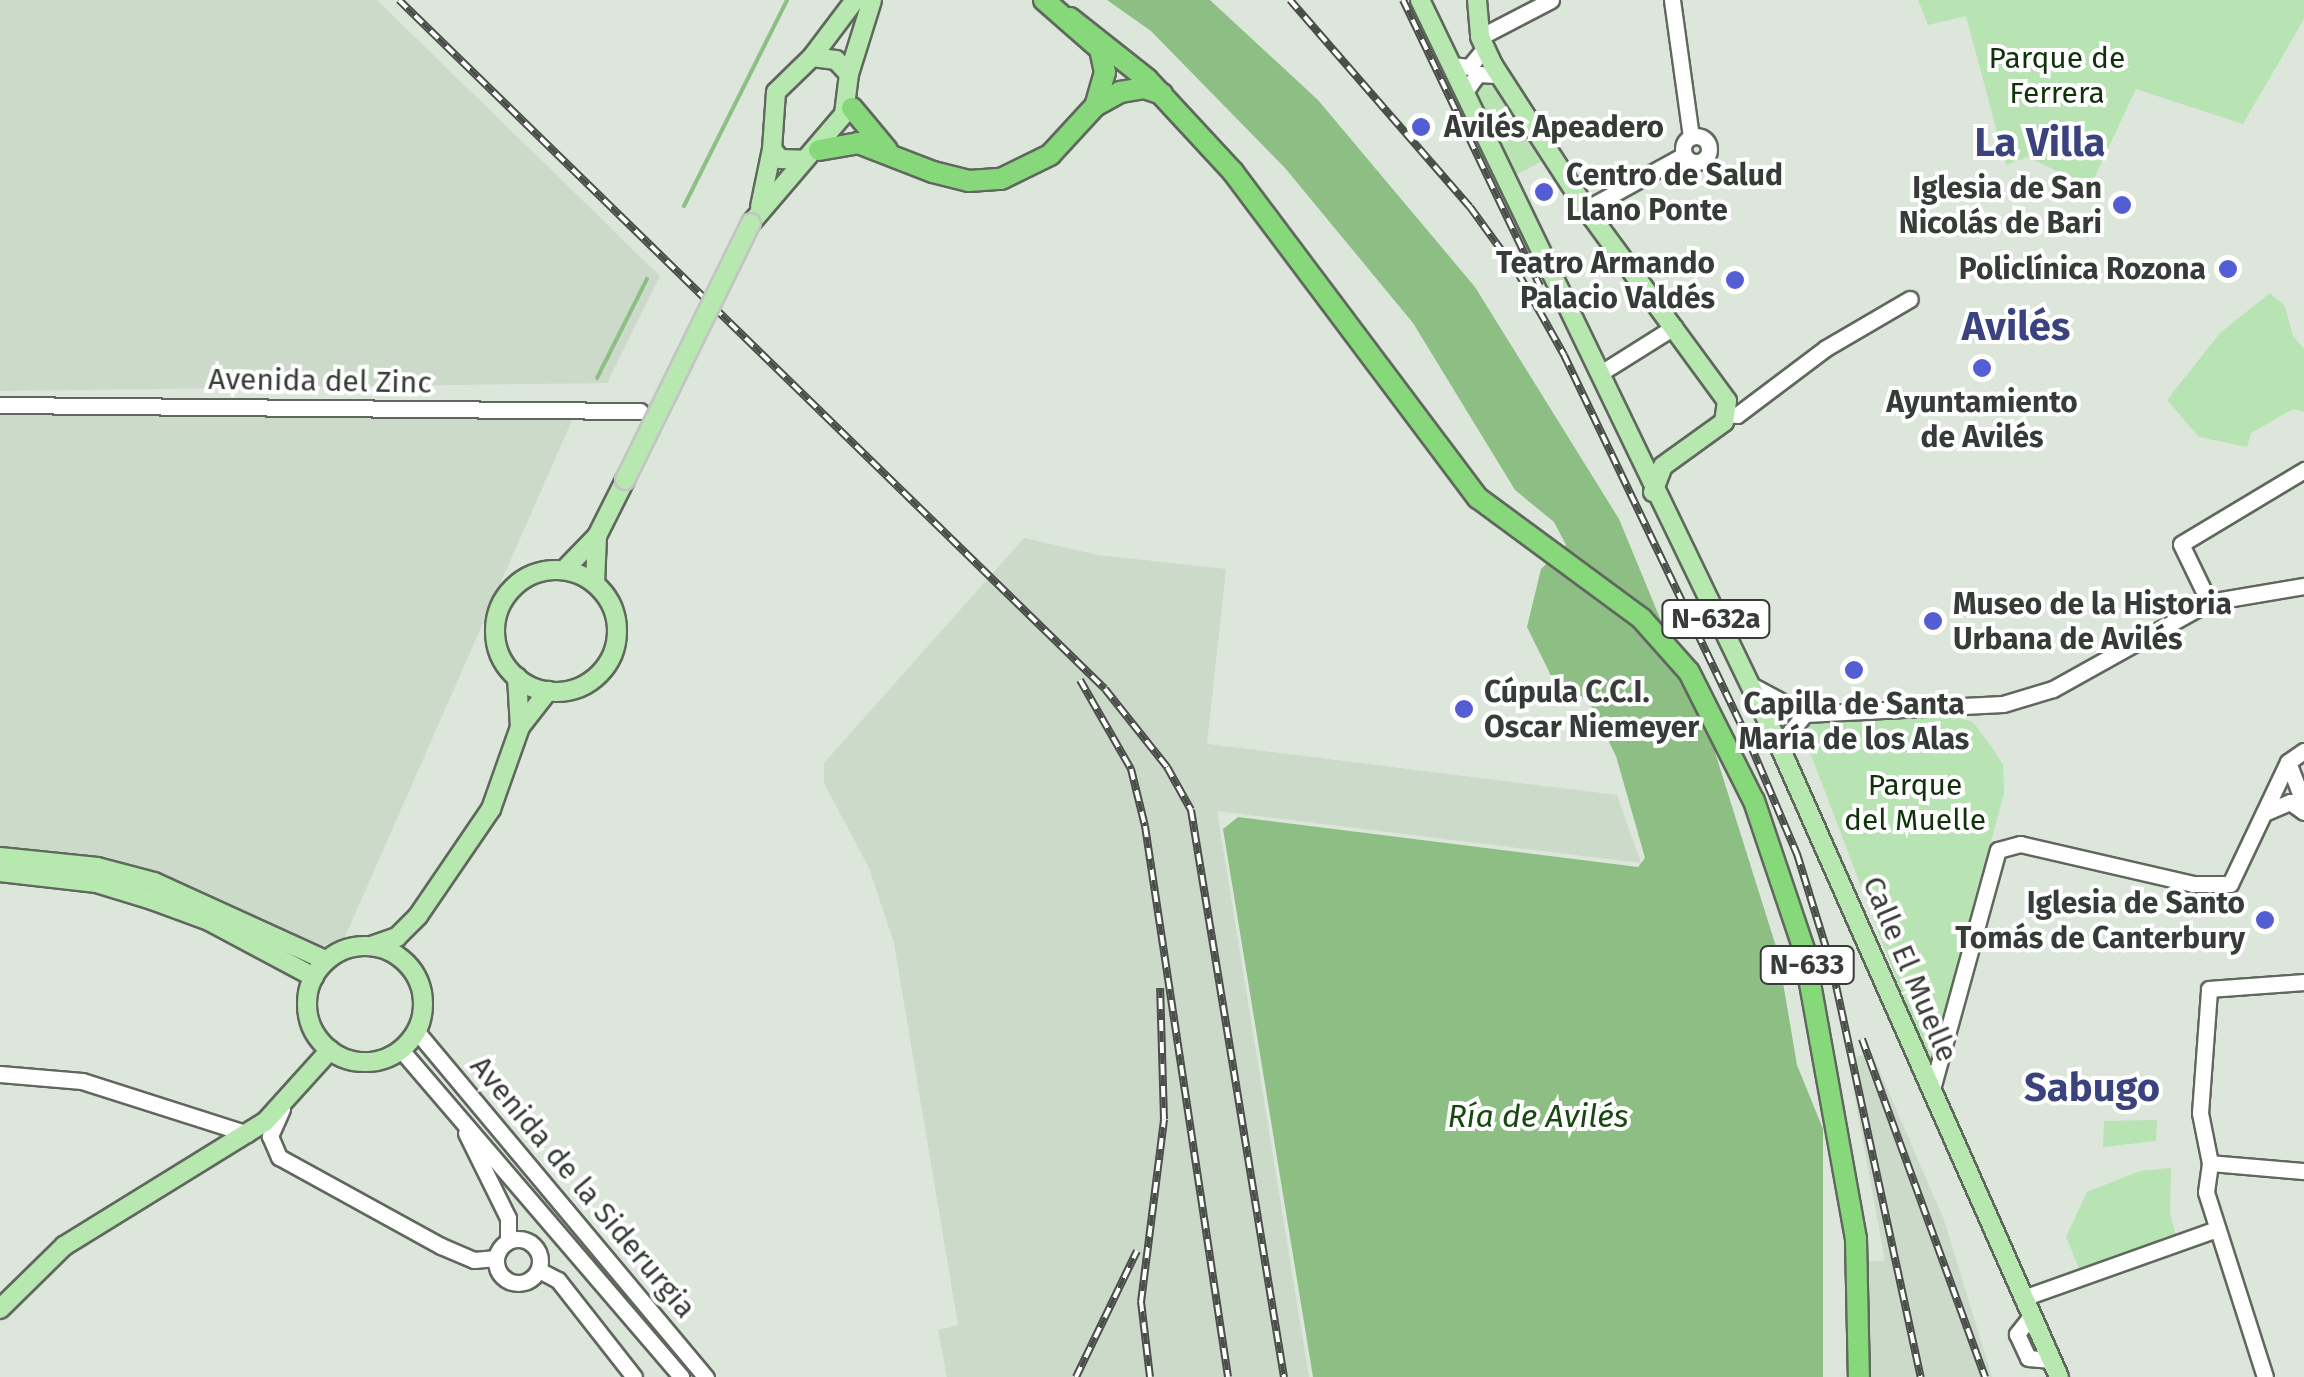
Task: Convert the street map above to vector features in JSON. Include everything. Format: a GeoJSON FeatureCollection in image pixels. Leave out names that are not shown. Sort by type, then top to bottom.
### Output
{"type":"FeatureCollection","features":[{"type":"Feature","properties":{"kind":"highway"},"geometry":{"type":"LineString","coordinates":[[1044,0],[1065,6],[1136,53],[1204,122],[1310,270]]}},
{"type":"Feature","properties":{"kind":"highway"},"geometry":{"type":"LineString","coordinates":[[1065,6],[1162,94],[1310,270]]}},
{"type":"Feature","properties":{"kind":"highway"},"geometry":{"type":"LineString","coordinates":[[1065,6],[1100,49],[1104,76],[1095,106]]}},
{"type":"Feature","properties":{"kind":"highway"},"geometry":{"type":"LineString","coordinates":[[1104,76],[1130,64]]}},
{"type":"Feature","properties":{"kind":"highway"},"geometry":{"type":"LineString","coordinates":[[1120,92],[1130,64]]}},
{"type":"Feature","properties":{"kind":"highway"},"geometry":{"type":"LineString","coordinates":[[1130,64],[1204,122]]}},
{"type":"Feature","properties":{"kind":"highway"},"geometry":{"type":"LineString","coordinates":[[812,155],[858,143],[951,177],[1000,178],[1050,154],[1095,106],[1120,92],[1144,88],[1162,94]]}},
{"type":"Feature","properties":{"kind":"highway"},"geometry":{"type":"LineString","coordinates":[[852,108],[888,152]]}},
{"type":"Feature","properties":{"kind":"highway","name":"N-633"},"geometry":{"type":"LineString","coordinates":[[1310,270],[1454,470],[1539,548],[1641,618],[1670,646],[1708,706],[1754,800],[1804,950],[1856,1238],[1858,1377]]}},
{"type":"Feature","properties":{"kind":"main road"},"geometry":{"type":"LineString","coordinates":[[564,570],[597,536],[755,217],[772,149],[776,92],[812,57],[855,0]]}},
{"type":"Feature","properties":{"kind":"main road"},"geometry":{"type":"LineString","coordinates":[[755,217],[844,114],[849,74],[872,0]]}},
{"type":"Feature","properties":{"kind":"main road"},"geometry":{"type":"LineString","coordinates":[[1420,0],[1626,430],[1642,451],[1674,458]]}},
{"type":"Feature","properties":{"kind":"main road"},"geometry":{"type":"LineString","coordinates":[[1477,0],[1482,43],[1500,75],[1586,210],[1725,396],[1728,414],[1718,428],[1658,473],[1653,493]]}},
{"type":"Feature","properties":{"kind":"main road"},"geometry":{"type":"LineString","coordinates":[[812,57],[836,60],[849,74]]}},
{"type":"Feature","properties":{"kind":"main road"},"geometry":{"type":"LineString","coordinates":[[772,149],[780,159],[812,155]]}},
{"type":"Feature","properties":{"kind":"main road","name":"Calle El Muelle"},"geometry":{"type":"LineString","coordinates":[[1626,430],[1653,493],[1779,745],[1932,1090]]}},
{"type":"Feature","properties":{"kind":"main road"},"geometry":{"type":"LineString","coordinates":[[595,584],[597,536]]}},
{"type":"Feature","properties":{"kind":"main road"},"geometry":{"type":"LineString","coordinates":[[370,946],[409,966],[422,991],[418,1032],[402,1051],[368,1062],[330,1050],[307,1009],[314,977],[325,960],[397,936],[418,916],[492,809],[520,726],[548,691],[593,679],[614,652],[616,618],[595,584],[564,570],[536,574],[504,599],[497,646],[517,677],[520,726]]}},
{"type":"Feature","properties":{"kind":"main road"},"geometry":{"type":"LineString","coordinates":[[517,677],[548,691]]}},
{"type":"Feature","properties":{"kind":"main road"},"geometry":{"type":"LineString","coordinates":[[0,857],[98,867],[154,882],[325,960]]}},
{"type":"Feature","properties":{"kind":"main road"},"geometry":{"type":"LineString","coordinates":[[0,872],[96,882],[152,900],[209,921],[314,977]]}},
{"type":"Feature","properties":{"kind":"main road"},"geometry":{"type":"LineString","coordinates":[[409,966],[418,916]]}},
{"type":"Feature","properties":{"kind":"main road"},"geometry":{"type":"LineString","coordinates":[[0,1308],[64,1246],[248,1134],[330,1050]]}},
{"type":"Feature","properties":{"kind":"main road","name":"N-632a"},"geometry":{"type":"LineString","coordinates":[[1932,1090],[2055,1369]]}},
{"type":"Feature","properties":{"kind":"street"},"geometry":{"type":"LineString","coordinates":[[1451,65],[1469,67],[1482,43],[1552,0]]}},
{"type":"Feature","properties":{"kind":"street"},"geometry":{"type":"LineString","coordinates":[[1586,210],[1684,154],[1691,137],[1672,0]]}},
{"type":"Feature","properties":{"kind":"street"},"geometry":{"type":"LineString","coordinates":[[1464,93],[1478,74],[1500,75]]}},
{"type":"Feature","properties":{"kind":"street"},"geometry":{"type":"LineString","coordinates":[[1684,154],[1698,162],[1710,152],[1706,139],[1691,137]]}},
{"type":"Feature","properties":{"kind":"street"},"geometry":{"type":"LineString","coordinates":[[1728,414],[1737,414],[1826,348],[1910,298]]}},
{"type":"Feature","properties":{"kind":"street"},"geometry":{"type":"LineString","coordinates":[[1599,374],[1674,327]]}},
{"type":"Feature","properties":{"kind":"street","name":"Avenida del Zinc"},"geometry":{"type":"LineString","coordinates":[[0,405],[640,411]]}},
{"type":"Feature","properties":{"kind":"street"},"geometry":{"type":"LineString","coordinates":[[2210,602],[2181,544],[2304,470]]}},
{"type":"Feature","properties":{"kind":"street"},"geometry":{"type":"LineString","coordinates":[[1746,680],[1772,702],[1805,714],[2003,704],[2053,689],[2210,602],[2304,586]]}},
{"type":"Feature","properties":{"kind":"street"},"geometry":{"type":"LineString","coordinates":[[1779,745],[1805,714]]}},
{"type":"Feature","properties":{"kind":"street"},"geometry":{"type":"LineString","coordinates":[[1932,1090],[1998,850],[2020,844],[2192,884],[2230,884],[2288,762],[2304,751]]}},
{"type":"Feature","properties":{"kind":"street"},"geometry":{"type":"LineString","coordinates":[[2288,762],[2304,804]]}},
{"type":"Feature","properties":{"kind":"street"},"geometry":{"type":"LineString","coordinates":[[2264,813],[2290,802],[2304,812]]}},
{"type":"Feature","properties":{"kind":"street"},"geometry":{"type":"LineString","coordinates":[[2265,1377],[2206,1192],[2210,1163],[2200,1128],[2210,990],[2304,982]]}},
{"type":"Feature","properties":{"kind":"street","name":"Avenida de la Siderurgia"},"geometry":{"type":"LineString","coordinates":[[418,1032],[706,1377]]}},
{"type":"Feature","properties":{"kind":"street","name":"Avenida de la Siderurgia"},"geometry":{"type":"LineString","coordinates":[[402,1051],[681,1377]]}},
{"type":"Feature","properties":{"kind":"street"},"geometry":{"type":"LineString","coordinates":[[0,1074],[82,1081],[248,1134]]}},
{"type":"Feature","properties":{"kind":"street"},"geometry":{"type":"LineString","coordinates":[[293,1090],[270,1136],[279,1157],[441,1246],[474,1260],[496,1258],[508,1241],[508,1218],[461,1120]]}},
{"type":"Feature","properties":{"kind":"street"},"geometry":{"type":"LineString","coordinates":[[2210,1163],[2304,1171]]}},
{"type":"Feature","properties":{"kind":"street"},"geometry":{"type":"LineString","coordinates":[[2023,1298],[2217,1229]]}},
{"type":"Feature","properties":{"kind":"street"},"geometry":{"type":"LineString","coordinates":[[508,1241],[529,1242],[539,1270],[558,1280],[634,1377]]}},
{"type":"Feature","properties":{"kind":"street"},"geometry":{"type":"LineString","coordinates":[[496,1258],[512,1283],[522,1283],[539,1270]]}},
{"type":"Feature","properties":{"kind":"shaded area"},"geometry":{"type":"Polygon","coordinates":[[[0,0],[377,0],[660,276],[607,383],[0,391],[0,0]]]}},
{"type":"Feature","properties":{"kind":"shaded area"},"geometry":{"type":"Polygon","coordinates":[[[0,412],[573,418],[345,937],[320,947],[161,875],[0,846],[0,412]]]}},
{"type":"Feature","properties":{"kind":"shaded area"},"geometry":{"type":"Polygon","coordinates":[[[1024,538],[1098,555],[1226,569],[1207,744],[1617,795],[1641,863],[1217,811],[1309,1377],[947,1377],[938,1330],[958,1325],[894,943],[869,868],[824,783],[824,763],[1024,538]]]}},
{"type":"Feature","properties":{"kind":"shaded area"},"geometry":{"type":"Polygon","coordinates":[[[1872,1053],[1944,1220],[1992,1377],[1852,1377],[1852,1261],[1885,1261],[1848,1059],[1872,1053]]]}},
{"type":"Feature","properties":{"kind":"green space","name":"Parque de Ferrera"},"geometry":{"type":"Polygon","coordinates":[[[1918,0],[2304,0],[2304,19],[2243,124],[2136,89],[2090,187],[2028,157],[2006,165],[1966,16],[1928,25],[1918,0]]]}},
{"type":"Feature","properties":{"kind":"green space"},"geometry":{"type":"Polygon","coordinates":[[[1480,82],[1494,83],[1544,160],[1514,176],[1477,96],[1480,82]]]}},
{"type":"Feature","properties":{"kind":"green space"},"geometry":{"type":"Polygon","coordinates":[[[2270,293],[2285,306],[2293,336],[2304,349],[2304,412],[2293,409],[2251,433],[2247,447],[2199,437],[2167,400],[2220,333],[2270,293]]]}},
{"type":"Feature","properties":{"kind":"green space","name":"Parque del Muelle"},"geometry":{"type":"Polygon","coordinates":[[[1951,715],[1973,722],[1993,749],[2003,765],[2004,793],[1930,1068],[1802,731],[1815,722],[1951,715]]]}},
{"type":"Feature","properties":{"kind":"green space"},"geometry":{"type":"Polygon","coordinates":[[[2157,1120],[2156,1141],[2103,1147],[2104,1121],[2157,1120]]]}},
{"type":"Feature","properties":{"kind":"green space"},"geometry":{"type":"Polygon","coordinates":[[[2171,1168],[2170,1215],[2177,1237],[2080,1271],[2066,1237],[2087,1192],[2140,1171],[2171,1168]]]}},
{"type":"Feature","properties":{"kind":"water","name":"Ría de Avilés"},"geometry":{"type":"Polygon","coordinates":[[[1107,0],[1210,0],[1318,100],[1475,287],[1619,519],[1714,749],[1778,953],[1797,1065],[1823,1129],[1823,1377],[1313,1377],[1223,829],[1238,817],[1638,867],[1645,858],[1616,756],[1586,696],[1566,706],[1527,627],[1541,569],[1566,545],[1554,522],[1515,490],[1413,323],[1285,168],[1151,31],[1107,0]]]}},
{"type":"Feature","properties":{"kind":"waterway"},"geometry":{"type":"LineString","coordinates":[[684,206],[787,0]]}},
{"type":"Feature","properties":{"kind":"waterway"},"geometry":{"type":"LineString","coordinates":[[597,378],[647,279]]}},
{"type":"Feature","properties":{"kind":"railway"},"geometry":{"type":"LineString","coordinates":[[399,0],[1105,689],[1167,767],[1191,810],[1284,1377]]}},
{"type":"Feature","properties":{"kind":"railway"},"geometry":{"type":"LineString","coordinates":[[1290,0],[1470,207],[1518,273],[1564,355],[1750,744],[1797,854],[1832,967],[1921,1377]]}},
{"type":"Feature","properties":{"kind":"railway"},"geometry":{"type":"LineString","coordinates":[[1403,0],[1540,286]]}},
{"type":"Feature","properties":{"kind":"railway"},"geometry":{"type":"LineString","coordinates":[[1080,680],[1131,769],[1145,826],[1228,1377]]}},
{"type":"Feature","properties":{"kind":"railway"},"geometry":{"type":"LineString","coordinates":[[1150,1377],[1141,1302],[1164,1119],[1160,988]]}},
{"type":"Feature","properties":{"kind":"railway"},"geometry":{"type":"LineString","coordinates":[[1862,1039],[1985,1377]]}},
{"type":"Feature","properties":{"kind":"railway"},"geometry":{"type":"LineString","coordinates":[[1076,1377],[1137,1251]]}},
{"type":"Feature","properties":{"kind":"place","name":"Avilés Apeadero"},"geometry":{"type":"Point","coordinates":[1421,127]}},
{"type":"Feature","properties":{"kind":"place","name":"Centro de Salud Llano Ponte"},"geometry":{"type":"Point","coordinates":[1544,192]}},
{"type":"Feature","properties":{"kind":"place","name":"Iglesia de San Nicolás de Bari"},"geometry":{"type":"Point","coordinates":[2122,205]}},
{"type":"Feature","properties":{"kind":"place","name":"Policlínica Rozona"},"geometry":{"type":"Point","coordinates":[2228,269]}},
{"type":"Feature","properties":{"kind":"place","name":"Teatro Armando Palacio Valdés"},"geometry":{"type":"Point","coordinates":[1735,280]}},
{"type":"Feature","properties":{"kind":"place","name":"Ayuntamiento de Avilés"},"geometry":{"type":"Point","coordinates":[1982,368]}},
{"type":"Feature","properties":{"kind":"place","name":"Museo de la Historia Urbana de Avilés"},"geometry":{"type":"Point","coordinates":[1933,621]}},
{"type":"Feature","properties":{"kind":"place","name":"Capilla de Santa María de los Alas"},"geometry":{"type":"Point","coordinates":[1854,670]}},
{"type":"Feature","properties":{"kind":"place","name":"Cúpula C.C.I. Oscar Niemeyer"},"geometry":{"type":"Point","coordinates":[1464,709]}},
{"type":"Feature","properties":{"kind":"place","name":"Iglesia de Santo Tomás de Canterbury"},"geometry":{"type":"Point","coordinates":[2265,920]}},
{"type":"Feature","properties":{"kind":"district","name":"La Villa"},"geometry":{"type":"Point","coordinates":[2040,143]}},
{"type":"Feature","properties":{"kind":"district","name":"Avilés"},"geometry":{"type":"Point","coordinates":[2016,327]}},
{"type":"Feature","properties":{"kind":"district","name":"Sabugo"},"geometry":{"type":"Point","coordinates":[2092,1088]}}]}
